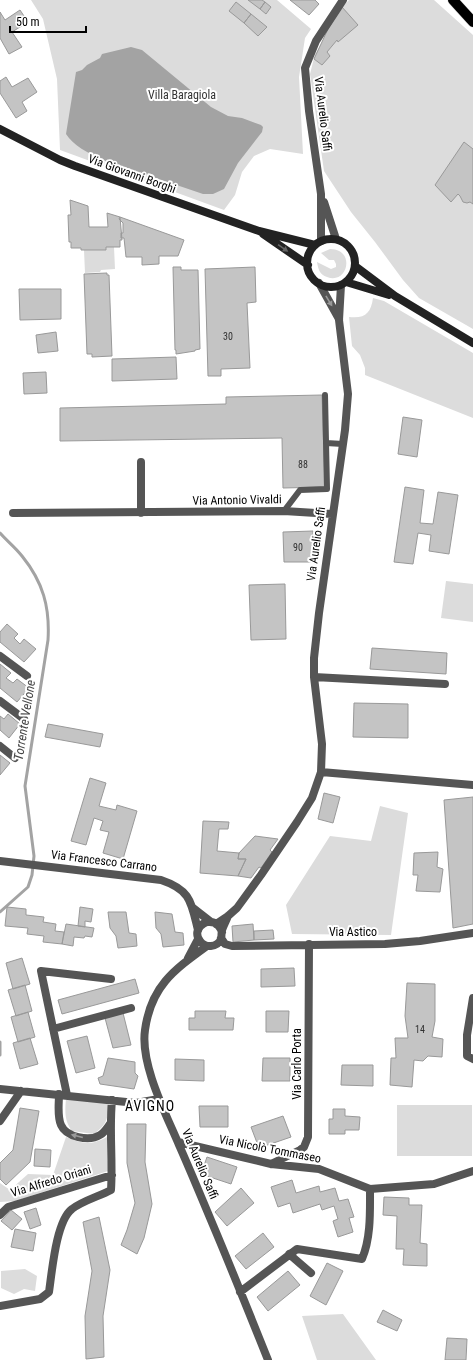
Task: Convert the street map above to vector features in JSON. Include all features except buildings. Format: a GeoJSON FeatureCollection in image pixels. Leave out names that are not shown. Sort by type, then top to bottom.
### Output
{"type":"FeatureCollection","features":[{"type":"Feature","properties":{"kind":"main road"},"geometry":{"type":"LineString","coordinates":[[453,0],[473,22]]}},
{"type":"Feature","properties":{"kind":"main road","name":"Via Giovanni Borghi"},"geometry":{"type":"LineString","coordinates":[[0,129],[60,160],[75,166],[259,231],[318,243]]}},
{"type":"Feature","properties":{"kind":"main road","name":"Via Giovanni Borghi"},"geometry":{"type":"LineString","coordinates":[[259,231],[308,265]]}},
{"type":"Feature","properties":{"kind":"main road"},"geometry":{"type":"LineString","coordinates":[[328,239],[336,239],[343,242],[353,252],[355,266],[351,277],[344,283],[334,287],[326,286],[319,283],[309,272],[308,258],[311,251],[318,243],[328,239]]}},
{"type":"Feature","properties":{"kind":"main road"},"geometry":{"type":"LineString","coordinates":[[355,266],[394,296],[473,343]]}},
{"type":"Feature","properties":{"kind":"main road"},"geometry":{"type":"LineString","coordinates":[[344,283],[394,296]]}},
{"type":"Feature","properties":{"kind":"street","name":"Via Aurelio Saffi"},"geometry":{"type":"LineString","coordinates":[[336,239],[321,194],[309,111],[305,68],[316,41],[343,0]]}},
{"type":"Feature","properties":{"kind":"street","name":"Via Aurelio Saffi"},"geometry":{"type":"LineString","coordinates":[[318,243],[321,194]]}},
{"type":"Feature","properties":{"kind":"street","name":"Via Aurelio Saffi"},"geometry":{"type":"LineString","coordinates":[[319,283],[339,320]]}},
{"type":"Feature","properties":{"kind":"street","name":"Via Aurelio Saffi"},"geometry":{"type":"LineString","coordinates":[[187,961],[203,924],[213,923],[228,916],[237,908],[312,798],[321,772],[322,744],[314,677],[316,638],[332,514],[343,444],[348,394],[339,320],[344,283]]}},
{"type":"Feature","properties":{"kind":"street"},"geometry":{"type":"LineString","coordinates":[[284,511],[300,490],[327,489],[325,395]]}},
{"type":"Feature","properties":{"kind":"street"},"geometry":{"type":"LineString","coordinates":[[326,443],[343,444]]}},
{"type":"Feature","properties":{"kind":"street"},"geometry":{"type":"LineString","coordinates":[[141,462],[142,513]]}},
{"type":"Feature","properties":{"kind":"street","name":"Via Antonio Vivaldi"},"geometry":{"type":"LineString","coordinates":[[12,513],[284,511],[332,514]]}},
{"type":"Feature","properties":{"kind":"street"},"geometry":{"type":"LineString","coordinates":[[0,656],[27,676]]}},
{"type":"Feature","properties":{"kind":"street"},"geometry":{"type":"LineString","coordinates":[[314,677],[445,684]]}},
{"type":"Feature","properties":{"kind":"street"},"geometry":{"type":"LineString","coordinates":[[0,702],[24,719]]}},
{"type":"Feature","properties":{"kind":"street"},"geometry":{"type":"LineString","coordinates":[[0,746],[15,758]]}},
{"type":"Feature","properties":{"kind":"street"},"geometry":{"type":"LineString","coordinates":[[321,772],[473,785]]}},
{"type":"Feature","properties":{"kind":"street","name":"Via Francesco Carrano"},"geometry":{"type":"LineString","coordinates":[[0,861],[161,880],[181,888],[185,892],[193,908],[198,934]]}},
{"type":"Feature","properties":{"kind":"street","name":"Via Francesco Carrano"},"geometry":{"type":"LineString","coordinates":[[193,908],[213,923]]}},
{"type":"Feature","properties":{"kind":"street","name":"Via Aurelio Saffi"},"geometry":{"type":"LineString","coordinates":[[228,916],[219,942],[209,946],[187,961],[168,976],[161,985],[146,1021],[144,1032],[145,1051],[155,1090],[268,1360]]}},
{"type":"Feature","properties":{"kind":"street"},"geometry":{"type":"LineString","coordinates":[[213,923],[220,928],[225,944],[232,946]]}},
{"type":"Feature","properties":{"kind":"street","name":"Via Astico"},"geometry":{"type":"LineString","coordinates":[[209,946],[227,948],[232,946],[309,944],[385,944],[420,941],[473,933]]}},
{"type":"Feature","properties":{"kind":"street"},"geometry":{"type":"LineString","coordinates":[[198,934],[200,942],[209,946]]}},
{"type":"Feature","properties":{"kind":"street","name":"Via Carlo Porta"},"geometry":{"type":"LineString","coordinates":[[271,1164],[300,1150],[304,1147],[308,1137],[309,944]]}},
{"type":"Feature","properties":{"kind":"street"},"geometry":{"type":"LineString","coordinates":[[110,1124],[99,1136],[91,1138],[67,1133],[61,1126],[58,1114],[63,1095],[53,1029],[41,971],[111,979]]}},
{"type":"Feature","properties":{"kind":"street"},"geometry":{"type":"LineString","coordinates":[[473,998],[467,1035],[467,1056],[473,1059]]}},
{"type":"Feature","properties":{"kind":"street"},"geometry":{"type":"LineString","coordinates":[[53,1029],[131,1008]]}},
{"type":"Feature","properties":{"kind":"street"},"geometry":{"type":"LineString","coordinates":[[0,1089],[136,1103],[159,1099]]}},
{"type":"Feature","properties":{"kind":"street"},"geometry":{"type":"LineString","coordinates":[[0,1121],[21,1091]]}},
{"type":"Feature","properties":{"kind":"street"},"geometry":{"type":"LineString","coordinates":[[0,1306],[40,1299],[49,1292],[54,1255],[63,1219],[72,1209],[111,1190],[112,1175],[110,1124],[112,1100]]}},
{"type":"Feature","properties":{"kind":"street","name":"Via Nicolò Tommaseo"},"geometry":{"type":"LineString","coordinates":[[178,1142],[271,1164],[319,1170],[370,1189],[434,1184],[473,1171]]}},
{"type":"Feature","properties":{"kind":"street","name":"Via Alfredo Oriani"},"geometry":{"type":"LineString","coordinates":[[0,1215],[8,1207],[112,1175]]}},
{"type":"Feature","properties":{"kind":"street"},"geometry":{"type":"LineString","coordinates":[[240,1292],[297,1249],[362,1259],[365,1253],[370,1221],[370,1189]]}},
{"type":"Feature","properties":{"kind":"street"},"geometry":{"type":"LineString","coordinates":[[289,1254],[311,1273]]}},
{"type":"Feature","properties":{"kind":"green space","name":"Villa Baragiola"},"geometry":{"type":"Polygon","coordinates":[[[31,0],[277,0],[311,29],[305,38],[299,77],[303,154],[270,149],[254,156],[242,172],[235,195],[224,210],[60,150],[57,79],[43,19],[31,0]]]}},
{"type":"Feature","properties":{"kind":"green space"},"geometry":{"type":"Polygon","coordinates":[[[349,0],[434,0],[473,35],[473,329],[419,298],[403,280],[351,212],[324,171],[310,74],[315,54],[343,6],[349,0]]]}},
{"type":"Feature","properties":{"kind":"green space"},"geometry":{"type":"Polygon","coordinates":[[[106,247],[114,247],[115,269],[85,273],[84,250],[106,250],[106,247]]]}},
{"type":"Feature","properties":{"kind":"green space"},"geometry":{"type":"Polygon","coordinates":[[[330,249],[343,254],[346,260],[344,272],[340,276],[334,278],[323,275],[317,262],[331,269],[336,267],[334,260],[329,260],[321,253],[330,249]]]}},
{"type":"Feature","properties":{"kind":"green space"},"geometry":{"type":"Polygon","coordinates":[[[373,298],[384,301],[473,353],[473,418],[365,375],[365,368],[360,355],[352,346],[349,317],[359,317],[366,314],[371,308],[373,298]]]}},
{"type":"Feature","properties":{"kind":"green space"},"geometry":{"type":"Polygon","coordinates":[[[446,581],[473,584],[473,622],[441,618],[446,581]]]}},
{"type":"Feature","properties":{"kind":"green space"},"geometry":{"type":"Polygon","coordinates":[[[380,806],[408,813],[391,935],[292,934],[286,905],[330,836],[371,841],[380,806]]]}},
{"type":"Feature","properties":{"kind":"green space"},"geometry":{"type":"Polygon","coordinates":[[[66,1098],[109,1103],[106,1121],[102,1127],[94,1134],[72,1131],[66,1119],[66,1098]]]}},
{"type":"Feature","properties":{"kind":"green space"},"geometry":{"type":"Polygon","coordinates":[[[397,1105],[472,1105],[472,1156],[397,1156],[397,1105]]]}},
{"type":"Feature","properties":{"kind":"green space"},"geometry":{"type":"Polygon","coordinates":[[[66,1137],[77,1141],[91,1143],[107,1137],[108,1171],[15,1201],[0,1202],[0,1183],[10,1190],[28,1174],[53,1175],[66,1137]]]}},
{"type":"Feature","properties":{"kind":"green space"},"geometry":{"type":"Polygon","coordinates":[[[25,1269],[37,1276],[35,1291],[24,1289],[14,1294],[1,1288],[1,1271],[25,1269]]]}},
{"type":"Feature","properties":{"kind":"green space"},"geometry":{"type":"Polygon","coordinates":[[[343,1314],[376,1360],[317,1360],[302,1316],[343,1314]]]}},
{"type":"Feature","properties":{"kind":"shaded area"},"geometry":{"type":"Polygon","coordinates":[[[131,47],[142,50],[211,107],[228,116],[242,118],[263,127],[262,132],[238,163],[224,189],[213,194],[203,194],[100,159],[77,145],[66,134],[76,72],[82,70],[87,65],[100,58],[102,54],[131,47]]]}},
{"type":"Feature","properties":{"kind":"waterway","name":"Torrente Vellone"},"geometry":{"type":"LineString","coordinates":[[0,533],[19,553],[35,575],[44,595],[48,617],[48,640],[25,786],[34,856],[32,875],[28,887],[0,912]]}},
{"type":"Feature","properties":{"kind":"waterway","name":"Torrente Vellone"},"geometry":{"type":"LineString","coordinates":[[0,1042],[0,1055]]}},
{"type":"Feature","properties":{"kind":"district","name":"AVIGNO"},"geometry":{"type":"Point","coordinates":[150,1106]}}]}
